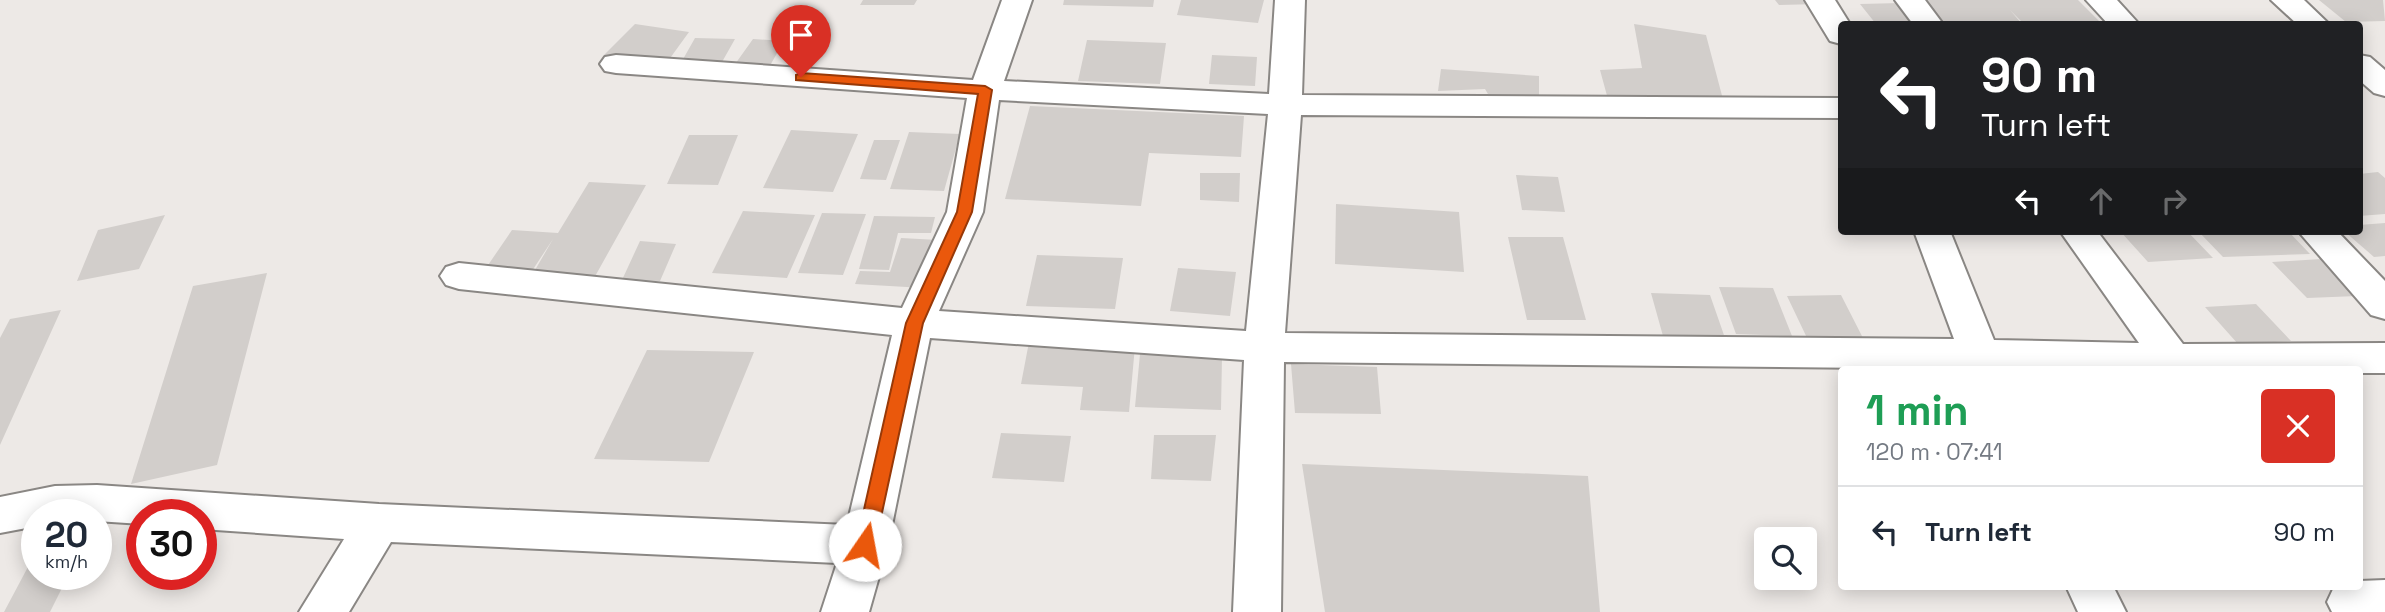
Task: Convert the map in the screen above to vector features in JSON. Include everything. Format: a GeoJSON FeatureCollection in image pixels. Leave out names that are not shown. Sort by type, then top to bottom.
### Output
{"type":"FeatureCollection","features":[{"type":"Feature","properties":{"kind":"street"},"geometry":{"type":"LineString","coordinates":[[845,612],[865,545],[915,323],[965,212],[985,90],[1017,0]]}},
{"type":"Feature","properties":{"kind":"street"},"geometry":{"type":"LineString","coordinates":[[1257,612],[1264,347],[1290,0]]}},
{"type":"Feature","properties":{"kind":"street"},"geometry":{"type":"LineString","coordinates":[[1821,0],[1838,31]]}},
{"type":"Feature","properties":{"kind":"street"},"geometry":{"type":"LineString","coordinates":[[1910,0],[1926,21]]}},
{"type":"Feature","properties":{"kind":"street"},"geometry":{"type":"LineString","coordinates":[[2101,0],[2121,21]]}},
{"type":"Feature","properties":{"kind":"street"},"geometry":{"type":"LineString","coordinates":[[2286,0],[2310,21]]}},
{"type":"Feature","properties":{"kind":"street"},"geometry":{"type":"LineString","coordinates":[[616,64],[985,90],[1284,105],[1838,108]]}},
{"type":"Feature","properties":{"kind":"street"},"geometry":{"type":"LineString","coordinates":[[2363,67],[2385,86]]}},
{"type":"Feature","properties":{"kind":"street"},"geometry":{"type":"LineString","coordinates":[[1934,235],[1982,362]]}},
{"type":"Feature","properties":{"kind":"street"},"geometry":{"type":"LineString","coordinates":[[2081,235],[2175,364]]}},
{"type":"Feature","properties":{"kind":"street"},"geometry":{"type":"LineString","coordinates":[[2320,235],[2385,305]]}},
{"type":"Feature","properties":{"kind":"street"},"geometry":{"type":"LineString","coordinates":[[459,276],[915,323],[1264,347],[2175,364],[2385,358]]}},
{"type":"Feature","properties":{"kind":"street"},"geometry":{"type":"LineString","coordinates":[[0,515],[55,504],[97,503],[379,523],[865,545]]}},
{"type":"Feature","properties":{"kind":"street"},"geometry":{"type":"LineString","coordinates":[[323,612],[379,523]]}},
{"type":"Feature","properties":{"kind":"street"},"geometry":{"type":"LineString","coordinates":[[2091,590],[2102,612]]}},
{"type":"Feature","properties":{"kind":"building"},"geometry":{"type":"Polygon","coordinates":[[[863,0],[917,0],[914,5],[860,5],[863,0]]]}},
{"type":"Feature","properties":{"kind":"building"},"geometry":{"type":"Polygon","coordinates":[[[1064,0],[1154,0],[1153,7],[1063,5],[1064,0]]]}},
{"type":"Feature","properties":{"kind":"building"},"geometry":{"type":"Polygon","coordinates":[[[1181,0],[1264,0],[1258,23],[1177,15],[1181,0]]]}},
{"type":"Feature","properties":{"kind":"building"},"geometry":{"type":"Polygon","coordinates":[[[1775,0],[1816,0],[1819,4],[1779,5],[1775,0]]]}},
{"type":"Feature","properties":{"kind":"building"},"geometry":{"type":"Polygon","coordinates":[[[1925,0],[2078,0],[2099,21],[2021,21],[2010,10],[2019,21],[1941,21],[1925,0]]]}},
{"type":"Feature","properties":{"kind":"building"},"geometry":{"type":"Polygon","coordinates":[[[2319,0],[2383,0],[2385,21],[2345,21],[2319,0]]]}},
{"type":"Feature","properties":{"kind":"building"},"geometry":{"type":"Polygon","coordinates":[[[1901,3],[1916,21],[1874,21],[1860,4],[1901,3]]]}},
{"type":"Feature","properties":{"kind":"building"},"geometry":{"type":"Polygon","coordinates":[[[635,24],[689,32],[668,61],[604,55],[635,24]]]}},
{"type":"Feature","properties":{"kind":"building"},"geometry":{"type":"Polygon","coordinates":[[[1634,24],[1706,35],[1725,107],[1609,103],[1600,70],[1642,68],[1634,24]]]}},
{"type":"Feature","properties":{"kind":"building"},"geometry":{"type":"Polygon","coordinates":[[[695,38],[735,39],[722,62],[682,61],[695,38]]]}},
{"type":"Feature","properties":{"kind":"building"},"geometry":{"type":"Polygon","coordinates":[[[753,39],[784,41],[768,69],[733,67],[753,39]]]}},
{"type":"Feature","properties":{"kind":"building"},"geometry":{"type":"Polygon","coordinates":[[[1087,40],[1166,43],[1160,84],[1078,81],[1087,40]]]}},
{"type":"Feature","properties":{"kind":"building"},"geometry":{"type":"Polygon","coordinates":[[[1212,55],[1257,57],[1255,86],[1209,84],[1212,55]]]}},
{"type":"Feature","properties":{"kind":"building"},"geometry":{"type":"Polygon","coordinates":[[[1441,69],[1539,76],[1539,102],[1491,99],[1485,89],[1438,91],[1441,69]]]}},
{"type":"Feature","properties":{"kind":"building"},"geometry":{"type":"Polygon","coordinates":[[[1030,106],[1244,116],[1241,157],[1149,153],[1141,206],[1005,199],[1030,106]]]}},
{"type":"Feature","properties":{"kind":"building"},"geometry":{"type":"Polygon","coordinates":[[[791,130],[858,134],[833,192],[763,188],[791,130]]]}},
{"type":"Feature","properties":{"kind":"building"},"geometry":{"type":"Polygon","coordinates":[[[909,132],[960,134],[944,191],[890,189],[909,132]]]}},
{"type":"Feature","properties":{"kind":"building"},"geometry":{"type":"Polygon","coordinates":[[[689,135],[738,135],[718,185],[667,184],[689,135]]]}},
{"type":"Feature","properties":{"kind":"building"},"geometry":{"type":"Polygon","coordinates":[[[874,140],[900,140],[886,180],[860,179],[874,140]]]}},
{"type":"Feature","properties":{"kind":"building"},"geometry":{"type":"Polygon","coordinates":[[[2378,172],[2385,178],[2385,214],[2363,216],[2363,174],[2378,172]]]}},
{"type":"Feature","properties":{"kind":"building"},"geometry":{"type":"Polygon","coordinates":[[[1200,173],[1240,173],[1239,202],[1200,200],[1200,173]]]}},
{"type":"Feature","properties":{"kind":"building"},"geometry":{"type":"Polygon","coordinates":[[[1516,175],[1558,177],[1565,212],[1522,210],[1516,175]]]}},
{"type":"Feature","properties":{"kind":"building"},"geometry":{"type":"Polygon","coordinates":[[[589,182],[646,185],[593,280],[531,277],[553,239],[530,274],[484,271],[512,230],[558,233],[589,182]]]}},
{"type":"Feature","properties":{"kind":"building"},"geometry":{"type":"Polygon","coordinates":[[[1336,204],[1459,212],[1464,272],[1335,264],[1336,204]]]}},
{"type":"Feature","properties":{"kind":"building"},"geometry":{"type":"Polygon","coordinates":[[[743,211],[815,215],[787,278],[712,273],[743,211]]]}},
{"type":"Feature","properties":{"kind":"building"},"geometry":{"type":"Polygon","coordinates":[[[822,213],[866,214],[843,275],[798,273],[822,213]]]}},
{"type":"Feature","properties":{"kind":"building"},"geometry":{"type":"Polygon","coordinates":[[[165,215],[139,269],[77,281],[98,230],[165,215]]]}},
{"type":"Feature","properties":{"kind":"building"},"geometry":{"type":"Polygon","coordinates":[[[874,216],[935,217],[931,233],[898,233],[889,270],[859,269],[874,216]]]}},
{"type":"Feature","properties":{"kind":"building"},"geometry":{"type":"Polygon","coordinates":[[[2385,223],[2385,256],[2374,257],[2349,235],[2363,235],[2363,225],[2385,223]]]}},
{"type":"Feature","properties":{"kind":"building"},"geometry":{"type":"Polygon","coordinates":[[[2124,235],[2191,235],[2213,258],[2148,262],[2124,235]]]}},
{"type":"Feature","properties":{"kind":"building"},"geometry":{"type":"Polygon","coordinates":[[[2202,235],[2292,235],[2310,254],[2223,257],[2202,235]]]}},
{"type":"Feature","properties":{"kind":"building"},"geometry":{"type":"Polygon","coordinates":[[[1508,237],[1563,237],[1586,320],[1527,320],[1508,237]]]}},
{"type":"Feature","properties":{"kind":"building"},"geometry":{"type":"Polygon","coordinates":[[[901,238],[938,240],[924,288],[855,284],[860,271],[890,272],[901,238]]]}},
{"type":"Feature","properties":{"kind":"building"},"geometry":{"type":"Polygon","coordinates":[[[640,241],[676,244],[660,281],[622,280],[640,241]]]}},
{"type":"Feature","properties":{"kind":"building"},"geometry":{"type":"Polygon","coordinates":[[[1037,255],[1123,258],[1115,309],[1026,306],[1037,255]]]}},
{"type":"Feature","properties":{"kind":"building"},"geometry":{"type":"Polygon","coordinates":[[[2321,259],[2357,296],[2307,298],[2272,262],[2321,259]]]}},
{"type":"Feature","properties":{"kind":"building"},"geometry":{"type":"Polygon","coordinates":[[[1178,268],[1236,272],[1230,316],[1170,311],[1178,268]]]}},
{"type":"Feature","properties":{"kind":"building"},"geometry":{"type":"Polygon","coordinates":[[[267,273],[217,465],[131,484],[193,286],[267,273]]]}},
{"type":"Feature","properties":{"kind":"building"},"geometry":{"type":"Polygon","coordinates":[[[1719,287],[1773,288],[1792,336],[1736,334],[1719,287]]]}},
{"type":"Feature","properties":{"kind":"building"},"geometry":{"type":"Polygon","coordinates":[[[1651,293],[1710,295],[1725,338],[1663,336],[1651,293]]]}},
{"type":"Feature","properties":{"kind":"building"},"geometry":{"type":"Polygon","coordinates":[[[1841,295],[1864,340],[1808,340],[1787,296],[1841,295]]]}},
{"type":"Feature","properties":{"kind":"building"},"geometry":{"type":"Polygon","coordinates":[[[2256,304],[2291,341],[2238,344],[2205,307],[2256,304]]]}},
{"type":"Feature","properties":{"kind":"building"},"geometry":{"type":"Polygon","coordinates":[[[61,310],[0,445],[0,338],[10,319],[61,310]]]}},
{"type":"Feature","properties":{"kind":"building"},"geometry":{"type":"Polygon","coordinates":[[[1029,342],[1135,346],[1129,412],[1080,410],[1083,387],[1021,384],[1029,342]]]}},
{"type":"Feature","properties":{"kind":"building"},"geometry":{"type":"Polygon","coordinates":[[[647,350],[754,352],[709,462],[594,459],[647,350]]]}},
{"type":"Feature","properties":{"kind":"building"},"geometry":{"type":"Polygon","coordinates":[[[1140,354],[1222,357],[1221,410],[1135,407],[1140,354]]]}},
{"type":"Feature","properties":{"kind":"building"},"geometry":{"type":"Polygon","coordinates":[[[1291,364],[1377,367],[1381,414],[1295,413],[1291,364]]]}},
{"type":"Feature","properties":{"kind":"building"},"geometry":{"type":"Polygon","coordinates":[[[1001,433],[1071,436],[1064,482],[992,478],[1001,433]]]}},
{"type":"Feature","properties":{"kind":"building"},"geometry":{"type":"Polygon","coordinates":[[[1154,435],[1216,435],[1211,481],[1151,479],[1154,435]]]}},
{"type":"Feature","properties":{"kind":"building"},"geometry":{"type":"Polygon","coordinates":[[[1302,464],[1588,476],[1600,612],[1325,612],[1302,464]]]}},
{"type":"Feature","properties":{"kind":"building"},"geometry":{"type":"Polygon","coordinates":[[[21,580],[21,590],[61,590],[50,612],[4,612],[21,580]]]}},
{"type":"Feature","properties":{"kind":"route"},"geometry":{"type":"LineString","coordinates":[[801,77],[985,90],[965,212],[915,323],[865,545]]}}]}
